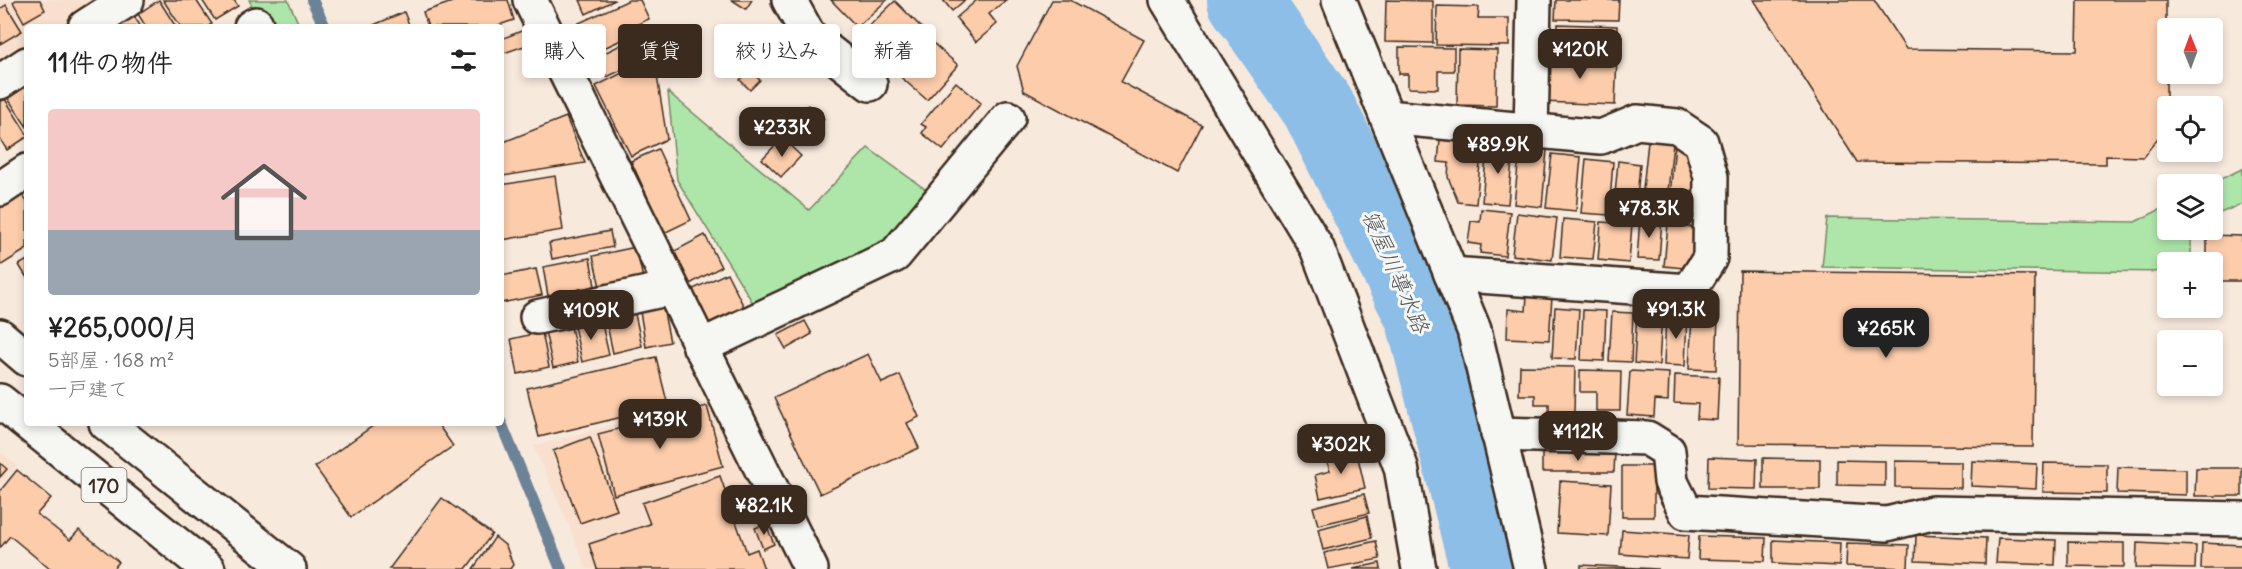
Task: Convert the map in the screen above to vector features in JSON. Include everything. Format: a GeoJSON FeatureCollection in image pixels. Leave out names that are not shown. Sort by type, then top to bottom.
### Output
{"type":"FeatureCollection","features":[{"type":"Feature","properties":{"kind":"main road"},"geometry":{"type":"LineString","coordinates":[[90,24],[127,0]]}},
{"type":"Feature","properties":{"kind":"main road"},"geometry":{"type":"LineString","coordinates":[[530,0],[811,569]]}},
{"type":"Feature","properties":{"kind":"main road"},"geometry":{"type":"LineString","coordinates":[[789,0],[809,36],[870,84]]}},
{"type":"Feature","properties":{"kind":"main road"},"geometry":{"type":"LineString","coordinates":[[1167,0],[1317,248],[1401,467],[1419,569]]}},
{"type":"Feature","properties":{"kind":"main road"},"geometry":{"type":"LineString","coordinates":[[1339,0],[1474,330],[1531,569]]}},
{"type":"Feature","properties":{"kind":"main road"},"geometry":{"type":"LineString","coordinates":[[1531,131],[1534,0]]}},
{"type":"Feature","properties":{"kind":"main road"},"geometry":{"type":"LineString","coordinates":[[0,82],[24,66]]}},
{"type":"Feature","properties":{"kind":"main road"},"geometry":{"type":"LineString","coordinates":[[1387,117],[1601,137],[1637,122],[1677,126],[1701,142],[1712,177],[1710,258],[1689,291],[1451,274]]}},
{"type":"Feature","properties":{"kind":"main road"},"geometry":{"type":"LineString","coordinates":[[700,347],[895,255],[1008,118]]}},
{"type":"Feature","properties":{"kind":"main road"},"geometry":{"type":"LineString","coordinates":[[0,189],[24,173]]}},
{"type":"Feature","properties":{"kind":"main road"},"geometry":{"type":"LineString","coordinates":[[537,317],[671,288]]}},
{"type":"Feature","properties":{"kind":"main road","name":"170"},"geometry":{"type":"LineString","coordinates":[[0,401],[24,420]]}},
{"type":"Feature","properties":{"kind":"main road","name":"170"},"geometry":{"type":"LineString","coordinates":[[31,426],[208,569]]}},
{"type":"Feature","properties":{"kind":"main road","name":"170"},"geometry":{"type":"LineString","coordinates":[[110,426],[290,569]]}},
{"type":"Feature","properties":{"kind":"main road"},"geometry":{"type":"LineString","coordinates":[[1498,434],[1647,438],[1668,451],[1671,482],[1686,512],[1887,524],[1932,513],[2242,519]]}},
{"type":"Feature","properties":{"kind":"shaded area"},"geometry":{"type":"Polygon","coordinates":[[[0,0],[101,0],[65,24],[24,24],[24,50],[0,65],[0,0]]]}},
{"type":"Feature","properties":{"kind":"shaded area"},"geometry":{"type":"Polygon","coordinates":[[[713,399],[795,569],[586,569],[533,446],[713,399]]]}},
{"type":"Feature","properties":{"kind":"shaded area"},"geometry":{"type":"Polygon","coordinates":[[[0,451],[17,466],[0,486],[0,451]]]}},
{"type":"Feature","properties":{"kind":"green space"},"geometry":{"type":"Polygon","coordinates":[[[249,0],[288,0],[299,24],[262,24],[249,0]]]}},
{"type":"Feature","properties":{"kind":"green space"},"geometry":{"type":"Polygon","coordinates":[[[668,92],[809,210],[868,148],[929,192],[890,248],[765,304],[753,303],[677,180],[668,92]]]}},
{"type":"Feature","properties":{"kind":"green space"},"geometry":{"type":"Polygon","coordinates":[[[2242,169],[2242,204],[2223,212],[2223,178],[2242,169]]]}},
{"type":"Feature","properties":{"kind":"green space"},"geometry":{"type":"Polygon","coordinates":[[[2157,211],[2157,240],[2191,240],[2191,252],[2157,252],[2157,272],[1822,267],[1827,218],[2135,222],[2157,211]]]}},
{"type":"Feature","properties":{"kind":"building"},"geometry":{"type":"Polygon","coordinates":[[[40,0],[45,10],[24,22],[13,2],[40,0]]]}},
{"type":"Feature","properties":{"kind":"building"},"geometry":{"type":"Polygon","coordinates":[[[159,0],[174,24],[144,24],[138,14],[159,0]]]}},
{"type":"Feature","properties":{"kind":"building"},"geometry":{"type":"Polygon","coordinates":[[[163,0],[196,0],[212,24],[179,24],[163,0]]]}},
{"type":"Feature","properties":{"kind":"building"},"geometry":{"type":"Polygon","coordinates":[[[202,0],[234,0],[238,6],[215,20],[202,0]]]}},
{"type":"Feature","properties":{"kind":"building"},"geometry":{"type":"Polygon","coordinates":[[[458,0],[508,0],[514,20],[502,24],[427,24],[423,12],[458,0]]]}},
{"type":"Feature","properties":{"kind":"building"},"geometry":{"type":"Polygon","coordinates":[[[580,0],[615,0],[586,14],[580,0]]]}},
{"type":"Feature","properties":{"kind":"building"},"geometry":{"type":"Polygon","coordinates":[[[629,0],[640,0],[649,19],[638,24],[618,24],[618,42],[606,47],[606,24],[577,24],[629,0]]]}},
{"type":"Feature","properties":{"kind":"building"},"geometry":{"type":"Polygon","coordinates":[[[732,0],[752,0],[746,9],[732,0]]]}},
{"type":"Feature","properties":{"kind":"building"},"geometry":{"type":"Polygon","coordinates":[[[831,0],[887,0],[860,24],[854,24],[831,0]]]}},
{"type":"Feature","properties":{"kind":"building"},"geometry":{"type":"Polygon","coordinates":[[[943,0],[965,0],[952,11],[943,0]]]}},
{"type":"Feature","properties":{"kind":"building"},"geometry":{"type":"Polygon","coordinates":[[[977,0],[1006,0],[989,14],[997,24],[976,42],[956,18],[977,0]]]}},
{"type":"Feature","properties":{"kind":"building"},"geometry":{"type":"Polygon","coordinates":[[[1052,0],[1070,0],[1144,40],[1121,82],[1202,125],[1177,173],[1024,91],[1017,66],[1052,0]]]}},
{"type":"Feature","properties":{"kind":"building"},"geometry":{"type":"Polygon","coordinates":[[[1386,0],[1433,1],[1433,43],[1385,42],[1386,0]]]}},
{"type":"Feature","properties":{"kind":"building"},"geometry":{"type":"Polygon","coordinates":[[[1556,0],[1619,0],[1618,20],[1555,19],[1556,0]]]}},
{"type":"Feature","properties":{"kind":"building"},"geometry":{"type":"Polygon","coordinates":[[[1754,0],[1874,0],[1906,49],[2077,51],[2078,0],[2166,0],[2166,18],[2157,18],[2157,84],[2166,84],[2166,96],[2157,96],[2157,139],[2143,157],[2106,156],[2106,164],[1857,162],[1754,0]]]}},
{"type":"Feature","properties":{"kind":"building"},"geometry":{"type":"Polygon","coordinates":[[[895,1],[918,24],[871,24],[895,1]]]}},
{"type":"Feature","properties":{"kind":"building"},"geometry":{"type":"Polygon","coordinates":[[[6,5],[22,31],[0,44],[0,9],[6,5]]]}},
{"type":"Feature","properties":{"kind":"building"},"geometry":{"type":"Polygon","coordinates":[[[1437,6],[1479,7],[1478,18],[1509,18],[1509,46],[1436,45],[1437,6]]]}},
{"type":"Feature","properties":{"kind":"building"},"geometry":{"type":"Polygon","coordinates":[[[404,12],[409,24],[376,24],[404,12]]]}},
{"type":"Feature","properties":{"kind":"building"},"geometry":{"type":"Polygon","coordinates":[[[134,16],[139,24],[122,24],[134,16]]]}},
{"type":"Feature","properties":{"kind":"building"},"geometry":{"type":"Polygon","coordinates":[[[1558,24],[1617,26],[1616,50],[1557,49],[1558,24]]]}},
{"type":"Feature","properties":{"kind":"building"},"geometry":{"type":"Polygon","coordinates":[[[522,31],[522,47],[504,53],[504,38],[522,31]]]}},
{"type":"Feature","properties":{"kind":"building"},"geometry":{"type":"Polygon","coordinates":[[[618,46],[618,72],[607,77],[606,75],[606,52],[618,46]]]}},
{"type":"Feature","properties":{"kind":"building"},"geometry":{"type":"Polygon","coordinates":[[[936,46],[958,65],[927,100],[902,78],[936,78],[936,46]]]}},
{"type":"Feature","properties":{"kind":"building"},"geometry":{"type":"Polygon","coordinates":[[[1399,47],[1454,48],[1454,71],[1438,71],[1438,89],[1408,88],[1408,74],[1399,74],[1399,47]]]}},
{"type":"Feature","properties":{"kind":"building"},"geometry":{"type":"Polygon","coordinates":[[[1458,49],[1497,50],[1496,106],[1457,105],[1458,49]]]}},
{"type":"Feature","properties":{"kind":"building"},"geometry":{"type":"Polygon","coordinates":[[[1544,54],[1617,57],[1615,105],[1542,102],[1544,54]]]}},
{"type":"Feature","properties":{"kind":"building"},"geometry":{"type":"Polygon","coordinates":[[[618,75],[618,78],[657,78],[667,139],[631,156],[596,86],[618,75]]]}},
{"type":"Feature","properties":{"kind":"building"},"geometry":{"type":"Polygon","coordinates":[[[758,78],[760,80],[750,90],[740,80],[758,78]]]}},
{"type":"Feature","properties":{"kind":"building"},"geometry":{"type":"Polygon","coordinates":[[[956,82],[981,103],[943,150],[922,133],[926,127],[921,124],[956,82]]]}},
{"type":"Feature","properties":{"kind":"building"},"geometry":{"type":"Polygon","coordinates":[[[24,87],[24,122],[7,97],[24,87]]]}},
{"type":"Feature","properties":{"kind":"building"},"geometry":{"type":"Polygon","coordinates":[[[5,99],[24,129],[24,139],[7,150],[0,139],[0,102],[5,99]]]}},
{"type":"Feature","properties":{"kind":"building"},"geometry":{"type":"Polygon","coordinates":[[[808,105],[824,119],[808,137],[792,122],[808,105]]]}},
{"type":"Feature","properties":{"kind":"building"},"geometry":{"type":"Polygon","coordinates":[[[566,117],[585,163],[504,176],[504,142],[566,117]]]}},
{"type":"Feature","properties":{"kind":"building"},"geometry":{"type":"Polygon","coordinates":[[[782,138],[801,156],[781,177],[762,159],[782,138]]]}},
{"type":"Feature","properties":{"kind":"building"},"geometry":{"type":"Polygon","coordinates":[[[1440,140],[1482,144],[1476,204],[1458,202],[1448,177],[1449,163],[1438,162],[1440,140]]]}},
{"type":"Feature","properties":{"kind":"building"},"geometry":{"type":"Polygon","coordinates":[[[1648,141],[1673,143],[1666,210],[1641,208],[1648,141]]]}},
{"type":"Feature","properties":{"kind":"building"},"geometry":{"type":"Polygon","coordinates":[[[1675,144],[1697,155],[1693,209],[1669,206],[1675,144]]]}},
{"type":"Feature","properties":{"kind":"building"},"geometry":{"type":"Polygon","coordinates":[[[1487,146],[1513,148],[1508,204],[1482,202],[1487,146]]]}},
{"type":"Feature","properties":{"kind":"building"},"geometry":{"type":"Polygon","coordinates":[[[1520,147],[1547,150],[1542,207],[1514,204],[1520,147]]]}},
{"type":"Feature","properties":{"kind":"building"},"geometry":{"type":"Polygon","coordinates":[[[658,149],[691,220],[664,233],[631,161],[658,149]]]}},
{"type":"Feature","properties":{"kind":"building"},"geometry":{"type":"Polygon","coordinates":[[[1552,154],[1581,157],[1576,211],[1546,208],[1552,154]]]}},
{"type":"Feature","properties":{"kind":"building"},"geometry":{"type":"Polygon","coordinates":[[[1586,159],[1613,162],[1609,215],[1581,213],[1586,159]]]}},
{"type":"Feature","properties":{"kind":"building"},"geometry":{"type":"Polygon","coordinates":[[[1618,161],[1640,164],[1635,220],[1613,217],[1618,161]]]}},
{"type":"Feature","properties":{"kind":"building"},"geometry":{"type":"Polygon","coordinates":[[[555,176],[563,230],[504,240],[504,184],[555,176]]]}},
{"type":"Feature","properties":{"kind":"building"},"geometry":{"type":"Polygon","coordinates":[[[20,191],[24,197],[24,251],[0,266],[0,204],[20,191]]]}},
{"type":"Feature","properties":{"kind":"building"},"geometry":{"type":"Polygon","coordinates":[[[1481,209],[1510,212],[1505,256],[1480,253],[1481,245],[1468,243],[1471,221],[1480,222],[1481,209]]]}},
{"type":"Feature","properties":{"kind":"building"},"geometry":{"type":"Polygon","coordinates":[[[1517,213],[1557,218],[1552,260],[1512,255],[1517,213]]]}},
{"type":"Feature","properties":{"kind":"building"},"geometry":{"type":"Polygon","coordinates":[[[1640,218],[1662,219],[1659,260],[1637,259],[1640,218]]]}},
{"type":"Feature","properties":{"kind":"building"},"geometry":{"type":"Polygon","coordinates":[[[1563,219],[1597,222],[1593,259],[1560,257],[1563,219]]]}},
{"type":"Feature","properties":{"kind":"building"},"geometry":{"type":"Polygon","coordinates":[[[1601,222],[1632,224],[1629,263],[1598,260],[1601,222]]]}},
{"type":"Feature","properties":{"kind":"building"},"geometry":{"type":"Polygon","coordinates":[[[1668,224],[1698,228],[1694,269],[1664,266],[1668,224]]]}},
{"type":"Feature","properties":{"kind":"building"},"geometry":{"type":"Polygon","coordinates":[[[610,231],[613,247],[552,259],[549,243],[610,231]]]}},
{"type":"Feature","properties":{"kind":"building"},"geometry":{"type":"Polygon","coordinates":[[[705,235],[721,267],[688,285],[671,253],[705,235]]]}},
{"type":"Feature","properties":{"kind":"building"},"geometry":{"type":"Polygon","coordinates":[[[2223,235],[2242,236],[2242,281],[2223,281],[2223,252],[2207,252],[2207,240],[2223,240],[2223,235]]]}},
{"type":"Feature","properties":{"kind":"building"},"geometry":{"type":"Polygon","coordinates":[[[636,247],[643,278],[600,287],[593,256],[636,247]]]}},
{"type":"Feature","properties":{"kind":"building"},"geometry":{"type":"Polygon","coordinates":[[[590,258],[595,286],[548,296],[543,267],[590,258]]]}},
{"type":"Feature","properties":{"kind":"building"},"geometry":{"type":"Polygon","coordinates":[[[24,262],[24,273],[19,265],[24,262]]]}},
{"type":"Feature","properties":{"kind":"building"},"geometry":{"type":"Polygon","coordinates":[[[536,269],[542,295],[504,302],[504,275],[536,269]]]}},
{"type":"Feature","properties":{"kind":"building"},"geometry":{"type":"Polygon","coordinates":[[[1740,271],[2035,275],[2033,447],[1738,444],[1740,271]]]}},
{"type":"Feature","properties":{"kind":"building"},"geometry":{"type":"Polygon","coordinates":[[[727,273],[744,307],[706,325],[689,291],[727,273]]]}},
{"type":"Feature","properties":{"kind":"building"},"geometry":{"type":"Polygon","coordinates":[[[1527,295],[1552,297],[1549,340],[1507,338],[1508,309],[1526,311],[1527,295]]]}},
{"type":"Feature","properties":{"kind":"building"},"geometry":{"type":"Polygon","coordinates":[[[1555,307],[1579,309],[1576,359],[1552,358],[1555,307]]]}},
{"type":"Feature","properties":{"kind":"building"},"geometry":{"type":"Polygon","coordinates":[[[663,308],[670,342],[646,347],[640,312],[663,308]]]}},
{"type":"Feature","properties":{"kind":"building"},"geometry":{"type":"Polygon","coordinates":[[[1583,310],[1606,311],[1604,361],[1581,360],[1583,310]]]}},
{"type":"Feature","properties":{"kind":"building"},"geometry":{"type":"Polygon","coordinates":[[[1637,311],[1662,313],[1659,365],[1634,363],[1637,311]]]}},
{"type":"Feature","properties":{"kind":"building"},"geometry":{"type":"Polygon","coordinates":[[[1612,312],[1633,313],[1631,362],[1609,361],[1612,312]]]}},
{"type":"Feature","properties":{"kind":"building"},"geometry":{"type":"Polygon","coordinates":[[[635,314],[642,346],[613,353],[606,320],[635,314]]]}},
{"type":"Feature","properties":{"kind":"building"},"geometry":{"type":"Polygon","coordinates":[[[1666,314],[1687,315],[1685,366],[1664,365],[1666,314]]]}},
{"type":"Feature","properties":{"kind":"building"},"geometry":{"type":"Polygon","coordinates":[[[1692,316],[1718,316],[1716,370],[1689,369],[1692,316]]]}},
{"type":"Feature","properties":{"kind":"building"},"geometry":{"type":"Polygon","coordinates":[[[601,320],[609,355],[582,362],[574,326],[601,320]]]}},
{"type":"Feature","properties":{"kind":"building"},"geometry":{"type":"Polygon","coordinates":[[[805,321],[812,334],[786,349],[778,335],[805,321]]]}},
{"type":"Feature","properties":{"kind":"building"},"geometry":{"type":"Polygon","coordinates":[[[571,326],[578,362],[553,368],[545,331],[571,326]]]}},
{"type":"Feature","properties":{"kind":"building"},"geometry":{"type":"Polygon","coordinates":[[[542,332],[549,367],[518,374],[511,339],[542,332]]]}},
{"type":"Feature","properties":{"kind":"building"},"geometry":{"type":"Polygon","coordinates":[[[868,354],[882,383],[900,375],[919,417],[907,423],[919,448],[820,494],[774,398],[868,354]]]}},
{"type":"Feature","properties":{"kind":"building"},"geometry":{"type":"Polygon","coordinates":[[[656,357],[668,406],[539,437],[527,388],[656,357]]]}},
{"type":"Feature","properties":{"kind":"building"},"geometry":{"type":"Polygon","coordinates":[[[1520,366],[1575,367],[1574,413],[1549,412],[1549,404],[1535,404],[1535,395],[1519,395],[1520,366]]]}},
{"type":"Feature","properties":{"kind":"building"},"geometry":{"type":"Polygon","coordinates":[[[1580,370],[1621,371],[1620,411],[1596,411],[1596,392],[1580,392],[1580,370]]]}},
{"type":"Feature","properties":{"kind":"building"},"geometry":{"type":"Polygon","coordinates":[[[1630,371],[1669,373],[1668,401],[1655,400],[1654,417],[1627,415],[1630,371]]]}},
{"type":"Feature","properties":{"kind":"building"},"geometry":{"type":"Polygon","coordinates":[[[1675,375],[1719,377],[1717,420],[1697,419],[1698,404],[1674,403],[1675,375]]]}},
{"type":"Feature","properties":{"kind":"building"},"geometry":{"type":"Polygon","coordinates":[[[707,406],[723,466],[614,495],[598,434],[707,406]]]}},
{"type":"Feature","properties":{"kind":"building"},"geometry":{"type":"Polygon","coordinates":[[[373,426],[439,426],[453,446],[351,517],[315,467],[373,426]]]}},
{"type":"Feature","properties":{"kind":"building"},"geometry":{"type":"Polygon","coordinates":[[[590,437],[617,510],[580,523],[553,451],[590,437]]]}},
{"type":"Feature","properties":{"kind":"building"},"geometry":{"type":"Polygon","coordinates":[[[1356,449],[1365,488],[1320,498],[1315,475],[1330,471],[1325,456],[1356,449]]]}},
{"type":"Feature","properties":{"kind":"building"},"geometry":{"type":"Polygon","coordinates":[[[1542,451],[1615,452],[1614,472],[1542,472],[1542,451]]]}},
{"type":"Feature","properties":{"kind":"building"},"geometry":{"type":"Polygon","coordinates":[[[1709,457],[1757,459],[1756,489],[1708,488],[1709,457]]]}},
{"type":"Feature","properties":{"kind":"building"},"geometry":{"type":"Polygon","coordinates":[[[1763,458],[1820,459],[1820,489],[1763,489],[1763,458]]]}},
{"type":"Feature","properties":{"kind":"building"},"geometry":{"type":"Polygon","coordinates":[[[1837,460],[1885,461],[1885,486],[1837,485],[1837,460]]]}},
{"type":"Feature","properties":{"kind":"building"},"geometry":{"type":"Polygon","coordinates":[[[1895,461],[1961,462],[1961,488],[1895,487],[1895,461]]]}},
{"type":"Feature","properties":{"kind":"building"},"geometry":{"type":"Polygon","coordinates":[[[1972,461],[2037,464],[2036,489],[1971,486],[1972,461]]]}},
{"type":"Feature","properties":{"kind":"building"},"geometry":{"type":"Polygon","coordinates":[[[0,463],[7,469],[0,477],[0,463]]]}},
{"type":"Feature","properties":{"kind":"building"},"geometry":{"type":"Polygon","coordinates":[[[2044,463],[2107,464],[2107,493],[2043,492],[2044,463]]]}},
{"type":"Feature","properties":{"kind":"building"},"geometry":{"type":"Polygon","coordinates":[[[1622,466],[1654,466],[1654,517],[1622,517],[1622,466]]]}},
{"type":"Feature","properties":{"kind":"building"},"geometry":{"type":"Polygon","coordinates":[[[2118,467],[2186,469],[2186,495],[2117,493],[2118,467]]]}},
{"type":"Feature","properties":{"kind":"building"},"geometry":{"type":"Polygon","coordinates":[[[2196,468],[2242,468],[2242,496],[2195,496],[2196,468]]]}},
{"type":"Feature","properties":{"kind":"building"},"geometry":{"type":"Polygon","coordinates":[[[17,470],[51,498],[37,514],[70,540],[79,530],[119,562],[113,569],[50,569],[10,536],[0,548],[0,491],[17,470]]]}},
{"type":"Feature","properties":{"kind":"building"},"geometry":{"type":"Polygon","coordinates":[[[720,476],[747,553],[757,549],[764,569],[597,569],[589,544],[650,524],[642,503],[720,476]]]}},
{"type":"Feature","properties":{"kind":"building"},"geometry":{"type":"Polygon","coordinates":[[[1560,481],[1611,484],[1608,536],[1557,533],[1560,481]]]}},
{"type":"Feature","properties":{"kind":"building"},"geometry":{"type":"Polygon","coordinates":[[[1364,494],[1369,513],[1318,525],[1313,507],[1364,494]]]}},
{"type":"Feature","properties":{"kind":"building"},"geometry":{"type":"Polygon","coordinates":[[[442,498],[492,534],[466,569],[389,569],[442,498]]]}},
{"type":"Feature","properties":{"kind":"building"},"geometry":{"type":"Polygon","coordinates":[[[1367,516],[1372,538],[1323,550],[1318,529],[1367,516]]]}},
{"type":"Feature","properties":{"kind":"building"},"geometry":{"type":"Polygon","coordinates":[[[766,524],[774,544],[763,549],[755,528],[766,524]]]}},
{"type":"Feature","properties":{"kind":"building"},"geometry":{"type":"Polygon","coordinates":[[[1622,530],[1689,535],[1687,559],[1620,554],[1622,530]]]}},
{"type":"Feature","properties":{"kind":"building"},"geometry":{"type":"Polygon","coordinates":[[[1916,535],[1986,538],[1985,564],[1915,561],[1916,535]]]}},
{"type":"Feature","properties":{"kind":"building"},"geometry":{"type":"Polygon","coordinates":[[[1699,536],[1766,538],[1765,561],[1698,559],[1699,536]]]}},
{"type":"Feature","properties":{"kind":"building"},"geometry":{"type":"Polygon","coordinates":[[[495,537],[506,546],[513,565],[510,569],[473,569],[495,537]]]}},
{"type":"Feature","properties":{"kind":"building"},"geometry":{"type":"Polygon","coordinates":[[[1998,538],[2056,540],[2055,565],[1996,563],[1998,538]]]}},
{"type":"Feature","properties":{"kind":"building"},"geometry":{"type":"Polygon","coordinates":[[[1773,540],[1840,543],[1839,566],[1773,563],[1773,540]]]}},
{"type":"Feature","properties":{"kind":"building"},"geometry":{"type":"Polygon","coordinates":[[[1376,541],[1380,559],[1328,569],[1324,553],[1376,541]]]}},
{"type":"Feature","properties":{"kind":"building"},"geometry":{"type":"Polygon","coordinates":[[[2068,542],[2124,543],[2124,567],[2068,566],[2068,542]]]}},
{"type":"Feature","properties":{"kind":"building"},"geometry":{"type":"Polygon","coordinates":[[[1847,543],[1909,545],[1908,568],[1846,566],[1847,543]]]}},
{"type":"Feature","properties":{"kind":"building"},"geometry":{"type":"Polygon","coordinates":[[[2137,543],[2196,546],[2195,569],[2136,568],[2137,543]]]}},
{"type":"Feature","properties":{"kind":"building"},"geometry":{"type":"Polygon","coordinates":[[[2202,543],[2242,545],[2242,569],[2201,569],[2202,543]]]}},
{"type":"Feature","properties":{"kind":"building"},"geometry":{"type":"Polygon","coordinates":[[[1380,563],[1381,569],[1353,569],[1380,563]]]}},
{"type":"Feature","properties":{"kind":"building"},"geometry":{"type":"Polygon","coordinates":[[[1581,565],[1658,569],[1581,569],[1581,565]]]}},
{"type":"Feature","properties":{"kind":"waterway"},"geometry":{"type":"LineString","coordinates":[[312,0],[324,24]]}},
{"type":"Feature","properties":{"kind":"waterway","name":"寝屋川導水路"},"geometry":{"type":"LineString","coordinates":[[1244,0],[1318,107],[1422,316],[1487,569]]}},
{"type":"Feature","properties":{"kind":"waterway"},"geometry":{"type":"LineString","coordinates":[[502,426],[561,569]]}}]}
